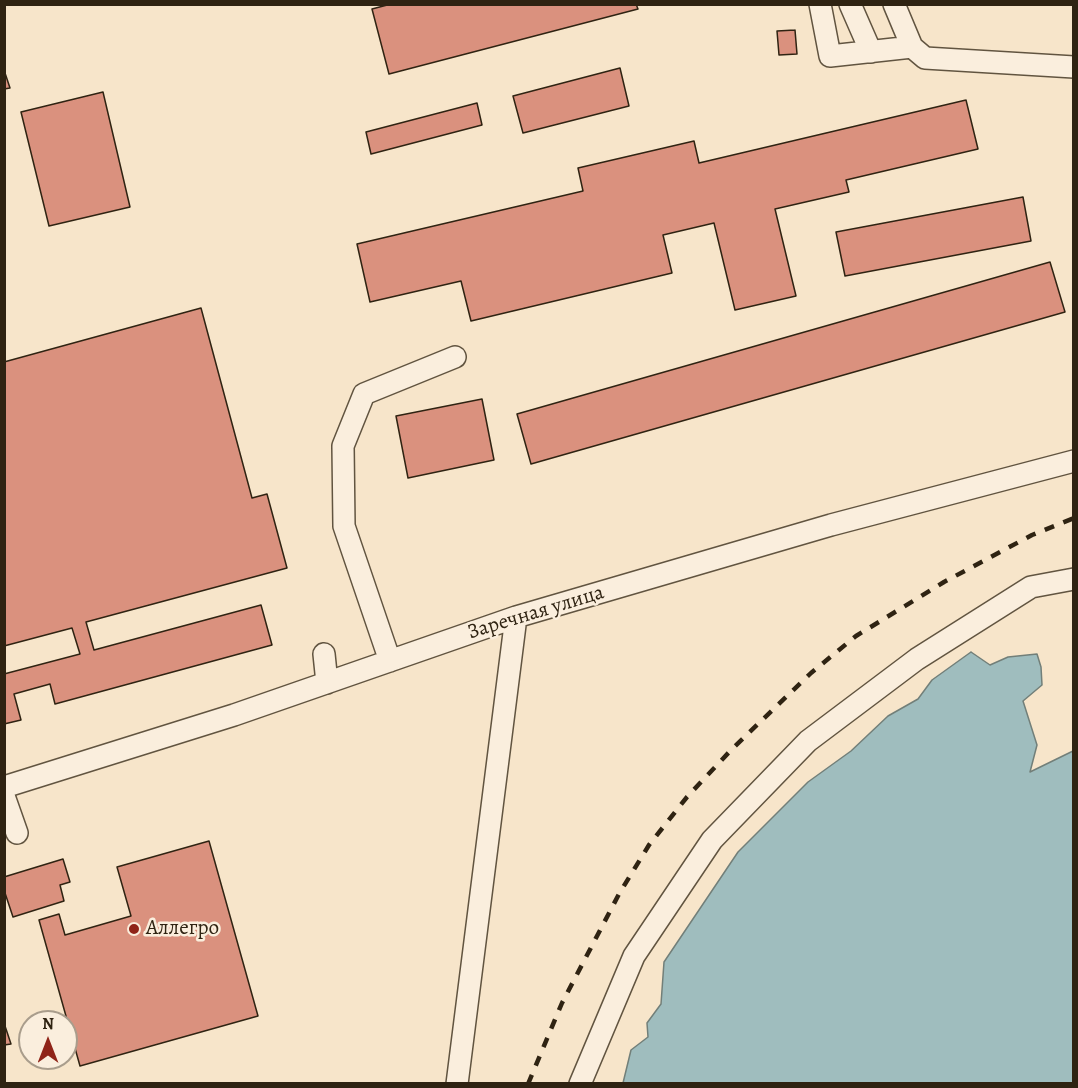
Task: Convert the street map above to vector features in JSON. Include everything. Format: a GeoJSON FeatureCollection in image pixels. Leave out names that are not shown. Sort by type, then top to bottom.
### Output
{"type":"FeatureCollection","features":[{"type":"Feature","properties":{"kind":"street"},"geometry":{"type":"LineString","coordinates":[[820,4],[830,56],[912,47]]}},
{"type":"Feature","properties":{"kind":"street"},"geometry":{"type":"LineString","coordinates":[[850,4],[871,52]]}},
{"type":"Feature","properties":{"kind":"street"},"geometry":{"type":"LineString","coordinates":[[894,4],[912,47],[925,58],[1074,67]]}},
{"type":"Feature","properties":{"kind":"street"},"geometry":{"type":"LineString","coordinates":[[390,661],[344,526],[343,446],[364,394],[455,357]]}},
{"type":"Feature","properties":{"kind":"street","name":"Заречная улица"},"geometry":{"type":"LineString","coordinates":[[4,787],[327,682],[516,617],[831,525],[1074,461]]}},
{"type":"Feature","properties":{"kind":"street"},"geometry":{"type":"LineString","coordinates":[[580,1083],[641,946],[712,840],[808,741],[917,659],[1031,587],[1074,579]]}},
{"type":"Feature","properties":{"kind":"street"},"geometry":{"type":"LineString","coordinates":[[457,1083],[516,617]]}},
{"type":"Feature","properties":{"kind":"street"},"geometry":{"type":"LineString","coordinates":[[324,654],[327,682]]}},
{"type":"Feature","properties":{"kind":"street"},"geometry":{"type":"LineString","coordinates":[[4,796],[17,833]]}},
{"type":"Feature","properties":{"kind":"water"},"geometry":{"type":"Polygon","coordinates":[[[971,652],[990,665],[1008,657],[1037,654],[1041,667],[1042,685],[1023,701],[1037,745],[1030,772],[1073,751],[1073,1083],[623,1083],[631,1050],[648,1037],[647,1023],[661,1004],[664,962],[738,852],[808,782],[851,751],[888,716],[918,699],[932,680],[971,652]]]}},
{"type":"Feature","properties":{"kind":"building"},"geometry":{"type":"Polygon","coordinates":[[[391,4],[636,4],[638,9],[389,74],[372,9],[391,4]]]}},
{"type":"Feature","properties":{"kind":"building"},"geometry":{"type":"Polygon","coordinates":[[[795,30],[797,54],[779,55],[777,31],[795,30]]]}},
{"type":"Feature","properties":{"kind":"building"},"geometry":{"type":"Polygon","coordinates":[[[620,68],[629,106],[523,133],[513,96],[620,68]]]}},
{"type":"Feature","properties":{"kind":"building"},"geometry":{"type":"Polygon","coordinates":[[[4,70],[10,88],[4,89],[4,70]]]}},
{"type":"Feature","properties":{"kind":"building"},"geometry":{"type":"Polygon","coordinates":[[[103,92],[130,207],[49,226],[21,112],[103,92]]]}},
{"type":"Feature","properties":{"kind":"building"},"geometry":{"type":"Polygon","coordinates":[[[966,100],[978,149],[846,180],[849,192],[775,209],[796,296],[735,310],[714,223],[663,235],[672,273],[471,321],[461,281],[370,302],[357,244],[583,191],[578,168],[694,141],[699,163],[966,100]]]}},
{"type":"Feature","properties":{"kind":"building"},"geometry":{"type":"Polygon","coordinates":[[[477,103],[482,125],[371,154],[366,132],[477,103]]]}},
{"type":"Feature","properties":{"kind":"building"},"geometry":{"type":"Polygon","coordinates":[[[1023,197],[1031,241],[845,276],[836,232],[1023,197]]]}},
{"type":"Feature","properties":{"kind":"building"},"geometry":{"type":"Polygon","coordinates":[[[1050,262],[1065,312],[531,464],[517,414],[1050,262]]]}},
{"type":"Feature","properties":{"kind":"building"},"geometry":{"type":"Polygon","coordinates":[[[201,308],[252,498],[267,494],[287,568],[86,622],[94,650],[261,605],[272,645],[55,704],[50,684],[14,694],[21,720],[4,724],[4,674],[80,654],[72,628],[4,646],[4,362],[201,308]]]}},
{"type":"Feature","properties":{"kind":"building"},"geometry":{"type":"Polygon","coordinates":[[[482,399],[494,460],[408,478],[396,416],[482,399]]]}},
{"type":"Feature","properties":{"kind":"building"},"geometry":{"type":"Polygon","coordinates":[[[209,841],[258,1016],[80,1066],[78,1010],[64,1010],[39,920],[59,914],[65,935],[131,916],[117,867],[209,841]]]}},
{"type":"Feature","properties":{"kind":"building"},"geometry":{"type":"Polygon","coordinates":[[[63,859],[70,882],[60,885],[64,901],[13,917],[4,890],[4,877],[63,859]]]}},
{"type":"Feature","properties":{"kind":"building"},"geometry":{"type":"Polygon","coordinates":[[[4,1023],[11,1044],[4,1045],[4,1023]]]}},
{"type":"Feature","properties":{"kind":"railway"},"geometry":{"type":"LineString","coordinates":[[528,1084],[562,1003],[619,894],[649,845],[687,797],[732,749],[811,673],[856,636],[944,582],[1032,535],[1074,518]]}},
{"type":"Feature","properties":{"kind":"place","name":"Аллегро"},"geometry":{"type":"Point","coordinates":[134,929]}}]}
